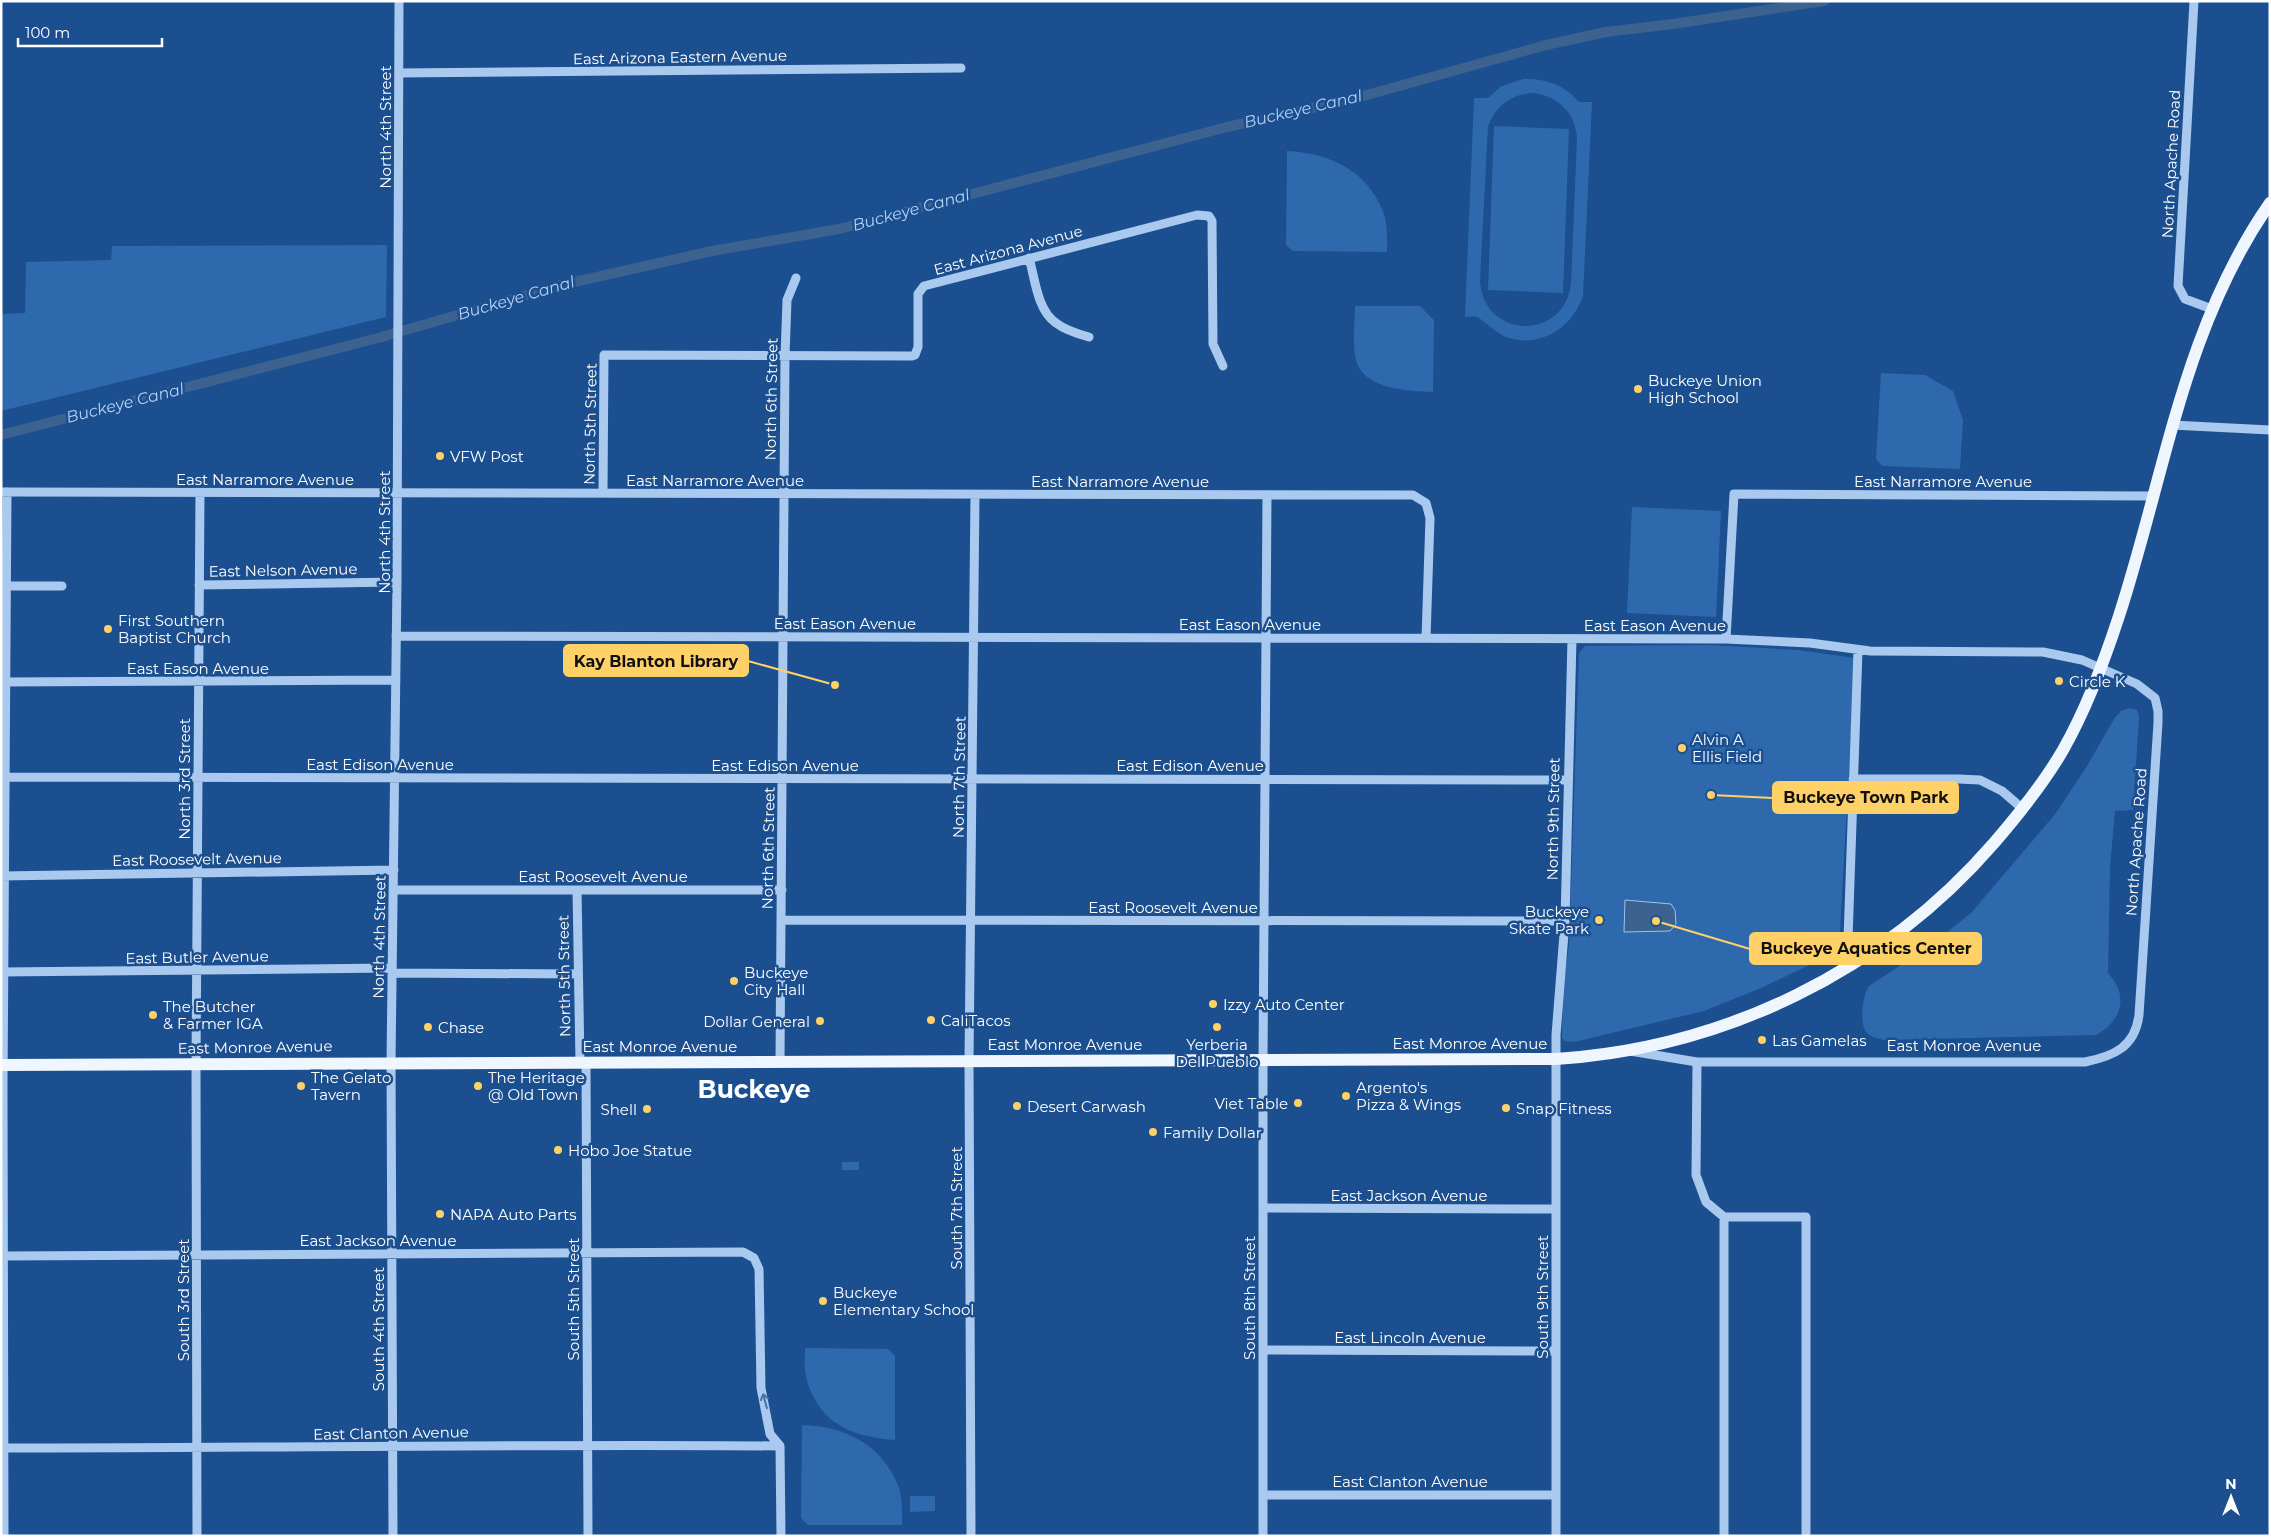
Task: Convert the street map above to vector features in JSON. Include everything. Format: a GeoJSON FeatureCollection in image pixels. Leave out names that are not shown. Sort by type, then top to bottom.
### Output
{"type":"FeatureCollection","features":[{"type":"Feature","properties":{"kind":"main road"},"geometry":{"type":"LineString","coordinates":[[1628,1051],[1679,1039],[1750,1016],[1788,1000],[1847,968],[1901,930],[1954,886],[2023,808],[2062,751],[2101,668],[2119,616],[2172,425],[2212,309],[2226,276],[2255,224],[2270,203]]}},
{"type":"Feature","properties":{"kind":"main road","name":"East Monroe Avenue"},"geometry":{"type":"LineString","coordinates":[[2,1066],[391,1062],[1556,1059],[1628,1051]]}},
{"type":"Feature","properties":{"kind":"street","name":"North 4th Street"},"geometry":{"type":"LineString","coordinates":[[391,1062],[398,492],[399,1]]}},
{"type":"Feature","properties":{"kind":"street","name":"North Apache Road"},"geometry":{"type":"LineString","coordinates":[[2194,1],[2178,286],[2185,299],[2212,309]]}},
{"type":"Feature","properties":{"kind":"street","name":"East Arizona Eastern Avenue"},"geometry":{"type":"LineString","coordinates":[[399,74],[961,68]]}},
{"type":"Feature","properties":{"kind":"street","name":"East Arizona Avenue"},"geometry":{"type":"LineString","coordinates":[[604,355],[915,355],[918,347],[918,294],[920,289],[1029,258],[1197,215],[1209,216],[1212,221],[1213,344],[1224,366]]}},
{"type":"Feature","properties":{"kind":"street"},"geometry":{"type":"LineString","coordinates":[[1029,258],[1042,306],[1048,316],[1062,327],[1089,338]]}},
{"type":"Feature","properties":{"kind":"street","name":"North 6th Street"},"geometry":{"type":"LineString","coordinates":[[780,1062],[785,356],[787,300],[796,278]]}},
{"type":"Feature","properties":{"kind":"street","name":"North 5th Street"},"geometry":{"type":"LineString","coordinates":[[603,493],[604,355]]}},
{"type":"Feature","properties":{"kind":"street"},"geometry":{"type":"LineString","coordinates":[[2172,425],[2270,430]]}},
{"type":"Feature","properties":{"kind":"street"},"geometry":{"type":"LineString","coordinates":[[4,492],[2,876],[2,1448],[4,1536]]}},
{"type":"Feature","properties":{"kind":"street","name":"East Narramore Avenue"},"geometry":{"type":"LineString","coordinates":[[4,492],[1413,495],[1426,503],[1430,518],[1426,638]]}},
{"type":"Feature","properties":{"kind":"street","name":"North 3rd Street"},"geometry":{"type":"LineString","coordinates":[[196,1064],[200,493]]}},
{"type":"Feature","properties":{"kind":"street","name":"East Narramore Avenue"},"geometry":{"type":"LineString","coordinates":[[1726,639],[1734,494],[2152,496]]}},
{"type":"Feature","properties":{"kind":"street","name":"North 7th Street"},"geometry":{"type":"LineString","coordinates":[[969,1060],[975,495]]}},
{"type":"Feature","properties":{"kind":"street","name":"South 8th Street"},"geometry":{"type":"LineString","coordinates":[[1263,1536],[1262,1208],[1267,495]]}},
{"type":"Feature","properties":{"kind":"street","name":"East Nelson Avenue"},"geometry":{"type":"LineString","coordinates":[[199,585],[397,582]]}},
{"type":"Feature","properties":{"kind":"street"},"geometry":{"type":"LineString","coordinates":[[3,586],[62,586]]}},
{"type":"Feature","properties":{"kind":"street","name":"East Eason Avenue"},"geometry":{"type":"LineString","coordinates":[[396,636],[1726,639],[1810,643],[1858,650],[2043,652],[2082,660],[2101,668]]}},
{"type":"Feature","properties":{"kind":"street","name":"North 9th Street"},"geometry":{"type":"LineString","coordinates":[[1556,1059],[1557,999],[1565,921],[1572,639]]}},
{"type":"Feature","properties":{"kind":"street"},"geometry":{"type":"LineString","coordinates":[[1847,968],[1858,650]]}},
{"type":"Feature","properties":{"kind":"street","name":"North Apache Road"},"geometry":{"type":"LineString","coordinates":[[2101,668],[2148,691],[2155,698],[2158,711],[2139,1015],[2137,1028],[2124,1046]]}},
{"type":"Feature","properties":{"kind":"street","name":"East Eason Avenue"},"geometry":{"type":"LineString","coordinates":[[3,682],[396,680]]}},
{"type":"Feature","properties":{"kind":"street","name":"East Edison Avenue"},"geometry":{"type":"LineString","coordinates":[[3,778],[1568,780]]}},
{"type":"Feature","properties":{"kind":"street"},"geometry":{"type":"LineString","coordinates":[[1853,779],[1980,780],[2002,791],[2023,808]]}},
{"type":"Feature","properties":{"kind":"street","name":"East Roosevelt Avenue"},"geometry":{"type":"LineString","coordinates":[[2,876],[394,870]]}},
{"type":"Feature","properties":{"kind":"street","name":"East Roosevelt Avenue"},"geometry":{"type":"LineString","coordinates":[[394,890],[782,890]]}},
{"type":"Feature","properties":{"kind":"street","name":"North 5th Street"},"geometry":{"type":"LineString","coordinates":[[577,890],[578,974],[583,1062]]}},
{"type":"Feature","properties":{"kind":"street","name":"East Roosevelt Avenue"},"geometry":{"type":"LineString","coordinates":[[781,920],[1565,921]]}},
{"type":"Feature","properties":{"kind":"street","name":"East Butler Avenue"},"geometry":{"type":"LineString","coordinates":[[2,972],[392,971],[578,974]]}},
{"type":"Feature","properties":{"kind":"street","name":"East Monroe Avenue"},"geometry":{"type":"LineString","coordinates":[[1628,1051],[1697,1062],[2085,1062],[2107,1056],[2124,1046]]}},
{"type":"Feature","properties":{"kind":"street","name":"South 9th Street"},"geometry":{"type":"LineString","coordinates":[[1556,1059],[1556,1536]]}},
{"type":"Feature","properties":{"kind":"street","name":"South 7th Street"},"geometry":{"type":"LineString","coordinates":[[969,1060],[972,1536]]}},
{"type":"Feature","properties":{"kind":"street","name":"South 4th Street"},"geometry":{"type":"LineString","coordinates":[[391,1062],[393,1536]]}},
{"type":"Feature","properties":{"kind":"street","name":"South 5th Street"},"geometry":{"type":"LineString","coordinates":[[583,1062],[587,1252],[588,1536]]}},
{"type":"Feature","properties":{"kind":"street"},"geometry":{"type":"LineString","coordinates":[[1697,1062],[1696,1175],[1706,1202],[1724,1217],[1806,1217],[1806,1536]]}},
{"type":"Feature","properties":{"kind":"street","name":"South 3rd Street"},"geometry":{"type":"LineString","coordinates":[[196,1064],[197,1536]]}},
{"type":"Feature","properties":{"kind":"street","name":"East Jackson Avenue"},"geometry":{"type":"LineString","coordinates":[[1262,1208],[1556,1209]]}},
{"type":"Feature","properties":{"kind":"street"},"geometry":{"type":"LineString","coordinates":[[1724,1217],[1724,1536]]}},
{"type":"Feature","properties":{"kind":"street","name":"East Jackson Avenue"},"geometry":{"type":"LineString","coordinates":[[2,1256],[744,1252],[754,1258],[759,1269],[761,1388],[770,1434],[780,1446]]}},
{"type":"Feature","properties":{"kind":"street","name":"East Lincoln Avenue"},"geometry":{"type":"LineString","coordinates":[[1263,1350],[1556,1351]]}},
{"type":"Feature","properties":{"kind":"street","name":"East Clanton Avenue"},"geometry":{"type":"LineString","coordinates":[[2,1448],[197,1449],[588,1444],[780,1446]]}},
{"type":"Feature","properties":{"kind":"street"},"geometry":{"type":"LineString","coordinates":[[780,1446],[781,1536]]}},
{"type":"Feature","properties":{"kind":"street","name":"East Clanton Avenue"},"geometry":{"type":"LineString","coordinates":[[1264,1495],[1556,1495]]}},
{"type":"Feature","properties":{"kind":"shaded area"},"geometry":{"type":"Polygon","coordinates":[[[1523,79],[1547,81],[1561,87],[1579,102],[1592,102],[1583,296],[1571,318],[1563,326],[1542,338],[1531,340],[1506,337],[1477,317],[1465,317],[1474,98],[1488,98],[1500,87],[1523,79]],[[1524,94],[1511,99],[1500,107],[1488,126],[1480,282],[1485,301],[1495,315],[1509,323],[1525,326],[1541,323],[1555,315],[1566,302],[1571,283],[1576,129],[1569,113],[1564,107],[1541,94],[1524,94]]]}},
{"type":"Feature","properties":{"kind":"shaded area"},"geometry":{"type":"Polygon","coordinates":[[[1494,126],[1569,129],[1563,293],[1488,290],[1494,126]]]}},
{"type":"Feature","properties":{"kind":"shaded area"},"geometry":{"type":"Polygon","coordinates":[[[1287,151],[1317,155],[1331,160],[1344,166],[1366,183],[1375,195],[1384,214],[1387,230],[1387,252],[1293,251],[1286,245],[1287,151]]]}},
{"type":"Feature","properties":{"kind":"shaded area"},"geometry":{"type":"Polygon","coordinates":[[[387,245],[386,317],[1,411],[1,314],[25,313],[26,262],[111,260],[112,246],[387,245]]]}},
{"type":"Feature","properties":{"kind":"shaded area"},"geometry":{"type":"Polygon","coordinates":[[[1355,306],[1420,306],[1434,320],[1433,392],[1388,387],[1368,378],[1360,370],[1354,347],[1355,306]]]}},
{"type":"Feature","properties":{"kind":"shaded area"},"geometry":{"type":"Polygon","coordinates":[[[1881,373],[1925,375],[1953,391],[1963,420],[1960,469],[1882,466],[1876,459],[1881,373]]]}},
{"type":"Feature","properties":{"kind":"shaded area"},"geometry":{"type":"Polygon","coordinates":[[[1632,507],[1721,511],[1716,617],[1627,613],[1632,507]]]}},
{"type":"Feature","properties":{"kind":"shaded area"},"geometry":{"type":"Polygon","coordinates":[[[1709,645],[1798,650],[1855,658],[1840,932],[1841,950],[1761,988],[1704,1011],[1574,1042],[1564,1041],[1562,1037],[1563,987],[1569,945],[1579,653],[1585,646],[1709,645]]]}},
{"type":"Feature","properties":{"kind":"shaded area"},"geometry":{"type":"Polygon","coordinates":[[[2130,708],[2137,710],[2139,717],[2133,810],[2115,811],[2110,867],[2108,973],[2120,993],[2119,1008],[2113,1021],[2096,1035],[1884,1040],[1868,1034],[1864,1027],[1862,1015],[1869,986],[1924,950],[1971,913],[2056,813],[2087,766],[2114,719],[2121,711],[2130,708]]]}},
{"type":"Feature","properties":{"kind":"shaded area"},"geometry":{"type":"Polygon","coordinates":[[[1625,900],[1671,904],[1675,910],[1676,924],[1670,931],[1624,932],[1625,900]]]}},
{"type":"Feature","properties":{"kind":"shaded area"},"geometry":{"type":"Polygon","coordinates":[[[842,1162],[859,1162],[859,1170],[842,1170],[842,1162]]]}},
{"type":"Feature","properties":{"kind":"shaded area"},"geometry":{"type":"Polygon","coordinates":[[[805,1348],[888,1349],[895,1356],[895,1440],[856,1433],[830,1419],[815,1400],[808,1385],[805,1368],[805,1348]]]}},
{"type":"Feature","properties":{"kind":"shaded area"},"geometry":{"type":"Polygon","coordinates":[[[802,1425],[817,1426],[846,1433],[870,1447],[881,1457],[890,1469],[899,1488],[902,1504],[902,1525],[808,1525],[801,1518],[802,1425]]]}},
{"type":"Feature","properties":{"kind":"shaded area"},"geometry":{"type":"Polygon","coordinates":[[[910,1496],[935,1496],[935,1511],[910,1512],[910,1496]]]}},
{"type":"Feature","properties":{"kind":"waterway","name":"Buckeye Canal"},"geometry":{"type":"LineString","coordinates":[[1,435],[378,338],[561,285],[712,251],[839,229],[1227,127],[1349,100],[1546,45],[1606,32],[1673,24],[1824,1]]}},
{"type":"Feature","properties":{"kind":"place","name":"Buckeye Union High School"},"geometry":{"type":"Point","coordinates":[1638,389]}},
{"type":"Feature","properties":{"kind":"place","name":"VFW Post"},"geometry":{"type":"Point","coordinates":[440,456]}},
{"type":"Feature","properties":{"kind":"place","name":"First Southern Baptist Church"},"geometry":{"type":"Point","coordinates":[108,629]}},
{"type":"Feature","properties":{"kind":"place","name":"Circle K"},"geometry":{"type":"Point","coordinates":[2059,681]}},
{"type":"Feature","properties":{"kind":"place","name":"Kay Blanton Library"},"geometry":{"type":"Point","coordinates":[835,685]}},
{"type":"Feature","properties":{"kind":"place","name":"Alvin A Ellis Field"},"geometry":{"type":"Point","coordinates":[1682,748]}},
{"type":"Feature","properties":{"kind":"place","name":"Buckeye Town Park"},"geometry":{"type":"Point","coordinates":[1711,795]}},
{"type":"Feature","properties":{"kind":"place","name":"Buckeye Skate Park"},"geometry":{"type":"Point","coordinates":[1599,920]}},
{"type":"Feature","properties":{"kind":"place","name":"Buckeye Aquatics Center"},"geometry":{"type":"Point","coordinates":[1656,921]}},
{"type":"Feature","properties":{"kind":"place","name":"Buckeye City Hall"},"geometry":{"type":"Point","coordinates":[734,981]}},
{"type":"Feature","properties":{"kind":"place","name":"Izzy Auto Center"},"geometry":{"type":"Point","coordinates":[1213,1004]}},
{"type":"Feature","properties":{"kind":"place","name":"The Butcher & Farmer IGA"},"geometry":{"type":"Point","coordinates":[153,1015]}},
{"type":"Feature","properties":{"kind":"place","name":"CaliTacos"},"geometry":{"type":"Point","coordinates":[931,1020]}},
{"type":"Feature","properties":{"kind":"place","name":"Dollar General"},"geometry":{"type":"Point","coordinates":[820,1021]}},
{"type":"Feature","properties":{"kind":"place","name":"Chase"},"geometry":{"type":"Point","coordinates":[428,1027]}},
{"type":"Feature","properties":{"kind":"place","name":"Yerberia Del Pueblo"},"geometry":{"type":"Point","coordinates":[1217,1027]}},
{"type":"Feature","properties":{"kind":"place","name":"Las Gamelas"},"geometry":{"type":"Point","coordinates":[1762,1040]}},
{"type":"Feature","properties":{"kind":"place","name":"The Gelato Tavern"},"geometry":{"type":"Point","coordinates":[301,1086]}},
{"type":"Feature","properties":{"kind":"place","name":"The Heritage @ Old Town"},"geometry":{"type":"Point","coordinates":[478,1086]}},
{"type":"Feature","properties":{"kind":"place","name":"Argento's Pizza & Wings"},"geometry":{"type":"Point","coordinates":[1346,1096]}},
{"type":"Feature","properties":{"kind":"place","name":"Viet Table"},"geometry":{"type":"Point","coordinates":[1298,1103]}},
{"type":"Feature","properties":{"kind":"place","name":"Desert Carwash"},"geometry":{"type":"Point","coordinates":[1017,1106]}},
{"type":"Feature","properties":{"kind":"place","name":"Snap Fitness"},"geometry":{"type":"Point","coordinates":[1506,1108]}},
{"type":"Feature","properties":{"kind":"place","name":"Shell"},"geometry":{"type":"Point","coordinates":[647,1109]}},
{"type":"Feature","properties":{"kind":"place","name":"Family Dollar"},"geometry":{"type":"Point","coordinates":[1153,1132]}},
{"type":"Feature","properties":{"kind":"place","name":"Hobo Joe Statue"},"geometry":{"type":"Point","coordinates":[558,1150]}},
{"type":"Feature","properties":{"kind":"place","name":"NAPA Auto Parts"},"geometry":{"type":"Point","coordinates":[440,1214]}},
{"type":"Feature","properties":{"kind":"place","name":"Buckeye Elementary School"},"geometry":{"type":"Point","coordinates":[823,1301]}},
{"type":"Feature","properties":{"kind":"district","name":"Buckeye"},"geometry":{"type":"Point","coordinates":[754,1089]}}]}
